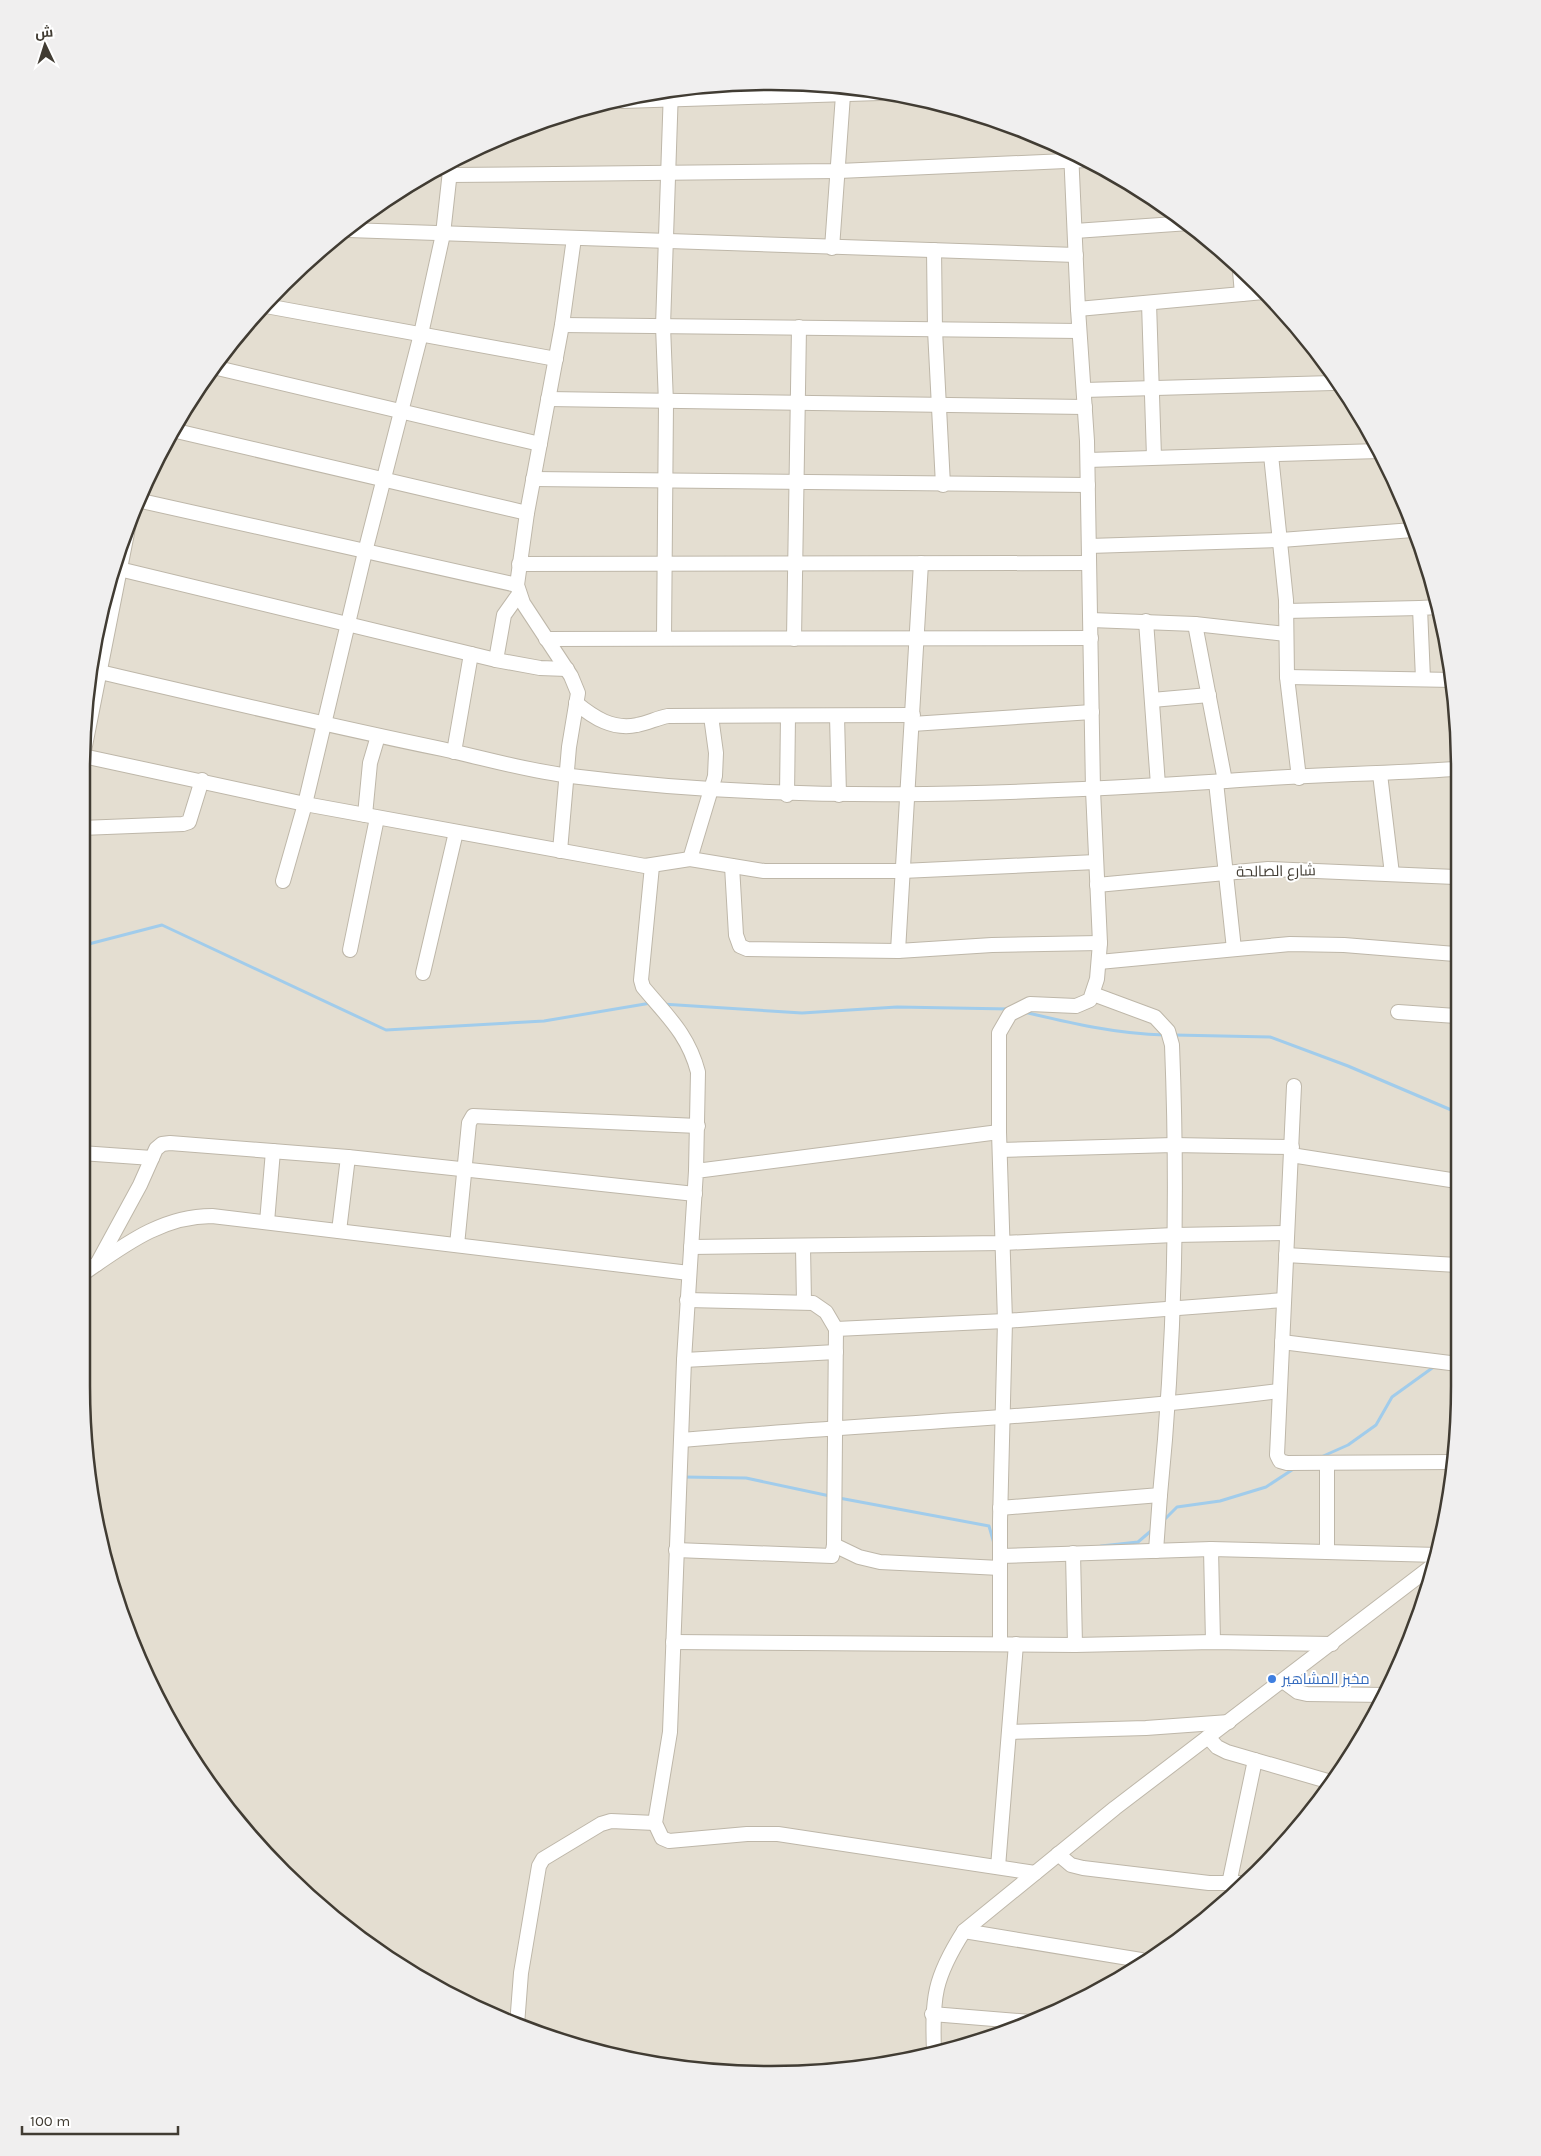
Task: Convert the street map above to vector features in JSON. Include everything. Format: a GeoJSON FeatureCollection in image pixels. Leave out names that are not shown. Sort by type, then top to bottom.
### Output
{"type":"FeatureCollection","features":[{"type":"Feature","properties":{"kind":"street"},"geometry":{"type":"LineString","coordinates":[[691,95],[848,95]]}},
{"type":"Feature","properties":{"kind":"street"},"geometry":{"type":"LineString","coordinates":[[832,248],[843,95]]}},
{"type":"Feature","properties":{"kind":"street"},"geometry":{"type":"LineString","coordinates":[[664,638],[666,403],[663,326],[664,242],[671,98]]}},
{"type":"Feature","properties":{"kind":"street"},"geometry":{"type":"LineString","coordinates":[[453,169],[667,174],[839,171],[1063,157]]}},
{"type":"Feature","properties":{"kind":"street"},"geometry":{"type":"LineString","coordinates":[[1000,1644],[1000,1508],[1004,1418],[1005,1321],[998,1132],[998,1041],[1004,1023],[1010,1014],[1030,1004],[1076,1006],[1085,1004],[1093,994],[1099,962],[1100,943],[1093,790],[1088,460],[1079,330],[1071,160]]}},
{"type":"Feature","properties":{"kind":"street"},"geometry":{"type":"LineString","coordinates":[[283,881],[305,804],[347,624],[421,334],[443,234],[447,172]]}},
{"type":"Feature","properties":{"kind":"street"},"geometry":{"type":"LineString","coordinates":[[1075,231],[1175,224]]}},
{"type":"Feature","properties":{"kind":"street"},"geometry":{"type":"LineString","coordinates":[[357,230],[1076,255]]}},
{"type":"Feature","properties":{"kind":"street"},"geometry":{"type":"LineString","coordinates":[[496,660],[504,615],[518,590],[519,564],[527,513],[562,325],[574,238]]}},
{"type":"Feature","properties":{"kind":"street"},"geometry":{"type":"LineString","coordinates":[[934,250],[935,330],[943,485]]}},
{"type":"Feature","properties":{"kind":"street"},"geometry":{"type":"LineString","coordinates":[[1241,279],[1242,294]]}},
{"type":"Feature","properties":{"kind":"street"},"geometry":{"type":"LineString","coordinates":[[1078,309],[1255,293]]}},
{"type":"Feature","properties":{"kind":"street"},"geometry":{"type":"LineString","coordinates":[[1148,303],[1154,457]]}},
{"type":"Feature","properties":{"kind":"street"},"geometry":{"type":"LineString","coordinates":[[272,307],[556,359]]}},
{"type":"Feature","properties":{"kind":"street"},"geometry":{"type":"LineString","coordinates":[[562,325],[1079,330]]}},
{"type":"Feature","properties":{"kind":"street"},"geometry":{"type":"LineString","coordinates":[[794,639],[799,328]]}},
{"type":"Feature","properties":{"kind":"street"},"geometry":{"type":"LineString","coordinates":[[222,369],[540,444]]}},
{"type":"Feature","properties":{"kind":"street"},"geometry":{"type":"LineString","coordinates":[[1084,390],[1329,382]]}},
{"type":"Feature","properties":{"kind":"street"},"geometry":{"type":"LineString","coordinates":[[548,399],[666,403],[798,403],[1085,408]]}},
{"type":"Feature","properties":{"kind":"street"},"geometry":{"type":"LineString","coordinates":[[180,432],[527,513]]}},
{"type":"Feature","properties":{"kind":"street"},"geometry":{"type":"LineString","coordinates":[[1088,460],[1271,455],[1370,449]]}},
{"type":"Feature","properties":{"kind":"street"},"geometry":{"type":"LineString","coordinates":[[1271,455],[1281,540],[1286,611],[1287,678],[1299,778]]}},
{"type":"Feature","properties":{"kind":"street"},"geometry":{"type":"LineString","coordinates":[[533,479],[943,485],[1088,485]]}},
{"type":"Feature","properties":{"kind":"street"},"geometry":{"type":"LineString","coordinates":[[146,502],[365,552],[518,590],[546,639],[576,684],[578,693],[567,776],[560,851]]}},
{"type":"Feature","properties":{"kind":"street"},"geometry":{"type":"LineString","coordinates":[[1088,546],[1281,540],[1407,530]]}},
{"type":"Feature","properties":{"kind":"street"},"geometry":{"type":"LineString","coordinates":[[898,951],[921,563]]}},
{"type":"Feature","properties":{"kind":"street"},"geometry":{"type":"LineString","coordinates":[[519,564],[1089,564]]}},
{"type":"Feature","properties":{"kind":"street"},"geometry":{"type":"LineString","coordinates":[[121,569],[496,660],[535,667],[567,669]]}},
{"type":"Feature","properties":{"kind":"street"},"geometry":{"type":"LineString","coordinates":[[1286,611],[1431,607]]}},
{"type":"Feature","properties":{"kind":"street"},"geometry":{"type":"LineString","coordinates":[[1420,608],[1423,679]]}},
{"type":"Feature","properties":{"kind":"street"},"geometry":{"type":"LineString","coordinates":[[1091,620],[1195,624],[1286,634]]}},
{"type":"Feature","properties":{"kind":"street"},"geometry":{"type":"LineString","coordinates":[[1146,621],[1158,785]]}},
{"type":"Feature","properties":{"kind":"street"},"geometry":{"type":"LineString","coordinates":[[1195,624],[1208,695],[1220,781],[1234,949]]}},
{"type":"Feature","properties":{"kind":"street"},"geometry":{"type":"LineString","coordinates":[[546,639],[1091,638]]}},
{"type":"Feature","properties":{"kind":"street"},"geometry":{"type":"LineString","coordinates":[[454,752],[471,654]]}},
{"type":"Feature","properties":{"kind":"street"},"geometry":{"type":"LineString","coordinates":[[98,672],[324,724],[567,776],[712,790],[787,795],[906,796],[1093,790],[1220,781],[1451,769]]}},
{"type":"Feature","properties":{"kind":"street"},"geometry":{"type":"LineString","coordinates":[[1287,678],[1445,680]]}},
{"type":"Feature","properties":{"kind":"street"},"geometry":{"type":"LineString","coordinates":[[1152,700],[1208,695]]}},
{"type":"Feature","properties":{"kind":"street"},"geometry":{"type":"LineString","coordinates":[[576,703],[596,718],[617,726],[639,725],[668,716],[837,716],[912,719],[1092,712]]}},
{"type":"Feature","properties":{"kind":"street"},"geometry":{"type":"LineString","coordinates":[[690,859],[712,790],[716,762],[711,716]]}},
{"type":"Feature","properties":{"kind":"street"},"geometry":{"type":"LineString","coordinates":[[787,795],[788,716]]}},
{"type":"Feature","properties":{"kind":"street"},"geometry":{"type":"LineString","coordinates":[[837,716],[839,795]]}},
{"type":"Feature","properties":{"kind":"street"},"geometry":{"type":"LineString","coordinates":[[350,950],[371,816],[370,763],[378,736]]}},
{"type":"Feature","properties":{"kind":"street"},"geometry":{"type":"LineString","coordinates":[[90,757],[202,780],[305,804],[652,866],[690,859],[764,871],[902,871],[1096,862]]}},
{"type":"Feature","properties":{"kind":"street"},"geometry":{"type":"LineString","coordinates":[[1380,774],[1392,874]]}},
{"type":"Feature","properties":{"kind":"street"},"geometry":{"type":"LineString","coordinates":[[90,828],[183,824],[189,822],[202,780]]}},
{"type":"Feature","properties":{"kind":"street"},"geometry":{"type":"LineString","coordinates":[[423,973],[456,832]]}},
{"type":"Feature","properties":{"kind":"street"},"geometry":{"type":"LineString","coordinates":[[652,866],[640,980],[643,987],[682,1033],[691,1049],[698,1072],[698,1126],[684,1360],[670,1732],[655,1823],[662,1838],[669,1841],[747,1834],[778,1834],[1035,1873]]}},
{"type":"Feature","properties":{"kind":"street"},"geometry":{"type":"LineString","coordinates":[[732,866],[736,936],[740,946],[747,949],[898,951],[992,945],[1100,943]]}},
{"type":"Feature","properties":{"kind":"street","name":"شارع الصالحة"},"geometry":{"type":"LineString","coordinates":[[1097,885],[1227,872],[1301,869],[1451,877]]}},
{"type":"Feature","properties":{"kind":"street"},"geometry":{"type":"LineString","coordinates":[[1099,962],[1234,949],[1312,944],[1451,954]]}},
{"type":"Feature","properties":{"kind":"street"},"geometry":{"type":"LineString","coordinates":[[1093,994],[1155,1017],[1168,1031],[1172,1054],[1174,1310],[1169,1402],[1156,1550]]}},
{"type":"Feature","properties":{"kind":"street"},"geometry":{"type":"LineString","coordinates":[[1398,1012],[1451,1016]]}},
{"type":"Feature","properties":{"kind":"street"},"geometry":{"type":"LineString","coordinates":[[1294,1086],[1277,1455],[1280,1461],[1287,1463],[1446,1462]]}},
{"type":"Feature","properties":{"kind":"street"},"geometry":{"type":"LineString","coordinates":[[457,1245],[469,1123],[470,1119],[477,1115],[698,1126]]}},
{"type":"Feature","properties":{"kind":"street"},"geometry":{"type":"LineString","coordinates":[[696,1171],[998,1132]]}},
{"type":"Feature","properties":{"kind":"street"},"geometry":{"type":"LineString","coordinates":[[97,1264],[140,1185],[156,1149],[162,1144],[170,1143],[348,1158],[695,1194]]}},
{"type":"Feature","properties":{"kind":"street"},"geometry":{"type":"LineString","coordinates":[[1000,1150],[1173,1145],[1292,1151],[1451,1180]]}},
{"type":"Feature","properties":{"kind":"street"},"geometry":{"type":"LineString","coordinates":[[267,1222],[272,1151]]}},
{"type":"Feature","properties":{"kind":"street"},"geometry":{"type":"LineString","coordinates":[[90,1154],[152,1158]]}},
{"type":"Feature","properties":{"kind":"street"},"geometry":{"type":"LineString","coordinates":[[339,1231],[348,1158]]}},
{"type":"Feature","properties":{"kind":"street"},"geometry":{"type":"LineString","coordinates":[[90,1269],[142,1233],[188,1218],[212,1216],[689,1273]]}},
{"type":"Feature","properties":{"kind":"street"},"geometry":{"type":"LineString","coordinates":[[691,1247],[1003,1243],[1174,1235],[1287,1233]]}},
{"type":"Feature","properties":{"kind":"street"},"geometry":{"type":"LineString","coordinates":[[803,1247],[804,1302]]}},
{"type":"Feature","properties":{"kind":"street"},"geometry":{"type":"LineString","coordinates":[[1286,1255],[1451,1265]]}},
{"type":"Feature","properties":{"kind":"street"},"geometry":{"type":"LineString","coordinates":[[676,1550],[796,1554],[828,1558],[834,1552],[836,1329],[819,1306],[804,1302],[687,1300]]}},
{"type":"Feature","properties":{"kind":"street"},"geometry":{"type":"LineString","coordinates":[[836,1329],[1005,1321],[1174,1310],[1284,1300]]}},
{"type":"Feature","properties":{"kind":"street"},"geometry":{"type":"LineString","coordinates":[[1282,1342],[1451,1361]]}},
{"type":"Feature","properties":{"kind":"street"},"geometry":{"type":"LineString","coordinates":[[684,1360],[836,1352]]}},
{"type":"Feature","properties":{"kind":"street"},"geometry":{"type":"LineString","coordinates":[[682,1440],[835,1427],[1004,1418],[1279,1391]]}},
{"type":"Feature","properties":{"kind":"street"},"geometry":{"type":"LineString","coordinates":[[1327,1463],[1327,1552]]}},
{"type":"Feature","properties":{"kind":"street"},"geometry":{"type":"LineString","coordinates":[[1000,1508],[1160,1495]]}},
{"type":"Feature","properties":{"kind":"street"},"geometry":{"type":"LineString","coordinates":[[834,1545],[859,1557],[880,1562],[1000,1562],[1073,1553],[1210,1549],[1430,1555]]}},
{"type":"Feature","properties":{"kind":"street"},"geometry":{"type":"LineString","coordinates":[[1210,1549],[1213,1642]]}},
{"type":"Feature","properties":{"kind":"street"},"geometry":{"type":"LineString","coordinates":[[1073,1553],[1075,1645]]}},
{"type":"Feature","properties":{"kind":"street"},"geometry":{"type":"LineString","coordinates":[[934,2046],[932,2014],[936,1984],[951,1952],[964,1931],[1058,1854],[1208,1737],[1424,1576]]}},
{"type":"Feature","properties":{"kind":"street"},"geometry":{"type":"LineString","coordinates":[[673,1642],[1075,1645],[1213,1642],[1332,1644]]}},
{"type":"Feature","properties":{"kind":"street"},"geometry":{"type":"LineString","coordinates":[[998,1867],[1016,1644]]}},
{"type":"Feature","properties":{"kind":"street"},"geometry":{"type":"LineString","coordinates":[[1283,1681],[1298,1692],[1307,1694],[1376,1695]]}},
{"type":"Feature","properties":{"kind":"street"},"geometry":{"type":"LineString","coordinates":[[1009,1732],[1146,1728],[1229,1722]]}},
{"type":"Feature","properties":{"kind":"street"},"geometry":{"type":"LineString","coordinates":[[1208,1737],[1227,1752],[1324,1780]]}},
{"type":"Feature","properties":{"kind":"street"},"geometry":{"type":"LineString","coordinates":[[1229,1884],[1255,1760]]}},
{"type":"Feature","properties":{"kind":"street"},"geometry":{"type":"LineString","coordinates":[[518,2017],[521,1973],[538,1866],[543,1859],[601,1824],[611,1821],[655,1823]]}},
{"type":"Feature","properties":{"kind":"street"},"geometry":{"type":"LineString","coordinates":[[1058,1854],[1071,1865],[1083,1868],[1233,1884]]}},
{"type":"Feature","properties":{"kind":"street"},"geometry":{"type":"LineString","coordinates":[[964,1931],[1136,1959]]}},
{"type":"Feature","properties":{"kind":"street"},"geometry":{"type":"LineString","coordinates":[[932,2014],[1014,2021]]}},
{"type":"Feature","properties":{"kind":"shaded area"},"geometry":{"type":"Polygon","coordinates":[[[770,90],[815,91],[903,103],[947,113],[1031,142],[1111,181],[1149,205],[1185,231],[1252,289],[1310,356],[1360,430],[1381,470],[1415,552],[1428,594],[1438,638],[1450,726],[1451,770],[1451,1386],[1450,1430],[1438,1518],[1428,1562],[1399,1646],[1360,1726],[1336,1764],[1310,1800],[1252,1867],[1185,1925],[1111,1975],[1031,2014],[947,2043],[903,2053],[815,2065],[726,2065],[638,2053],[594,2043],[552,2030],[470,1996],[430,1975],[392,1951],[356,1925],[289,1867],[231,1800],[181,1726],[160,1686],[126,1604],[113,1562],[103,1518],[91,1430],[90,770],[91,726],[103,638],[113,594],[126,552],[160,470],[181,430],[231,356],[289,289],[356,231],[392,205],[430,181],[510,142],[594,113],[638,103],[726,91],[770,90]]]}},
{"type":"Feature","properties":{"kind":"waterway"},"geometry":{"type":"LineString","coordinates":[[90,944],[162,925],[386,1030],[544,1021],[651,1003]]}},
{"type":"Feature","properties":{"kind":"waterway"},"geometry":{"type":"LineString","coordinates":[[662,1004],[802,1013],[897,1007],[1010,1009]]}},
{"type":"Feature","properties":{"kind":"waterway"},"geometry":{"type":"LineString","coordinates":[[1024,1012],[1111,1030],[1165,1035]]}},
{"type":"Feature","properties":{"kind":"waterway"},"geometry":{"type":"LineString","coordinates":[[1174,1035],[1270,1037],[1348,1066],[1451,1110]]}},
{"type":"Feature","properties":{"kind":"waterway"},"geometry":{"type":"LineString","coordinates":[[1321,1457],[1348,1445],[1376,1425],[1392,1397],[1435,1366]]}},
{"type":"Feature","properties":{"kind":"waterway"},"geometry":{"type":"LineString","coordinates":[[1163,1521],[1177,1507],[1220,1501],[1266,1487],[1295,1468]]}},
{"type":"Feature","properties":{"kind":"waterway"},"geometry":{"type":"LineString","coordinates":[[683,1477],[746,1478],[830,1496]]}},
{"type":"Feature","properties":{"kind":"waterway"},"geometry":{"type":"LineString","coordinates":[[839,1498],[989,1526],[995,1547]]}},
{"type":"Feature","properties":{"kind":"waterway"},"geometry":{"type":"LineString","coordinates":[[1101,1546],[1138,1542],[1152,1530]]}},
{"type":"Feature","properties":{"kind":"place","name":"مخبز المشاهير"},"geometry":{"type":"Point","coordinates":[1272,1679]}}]}
